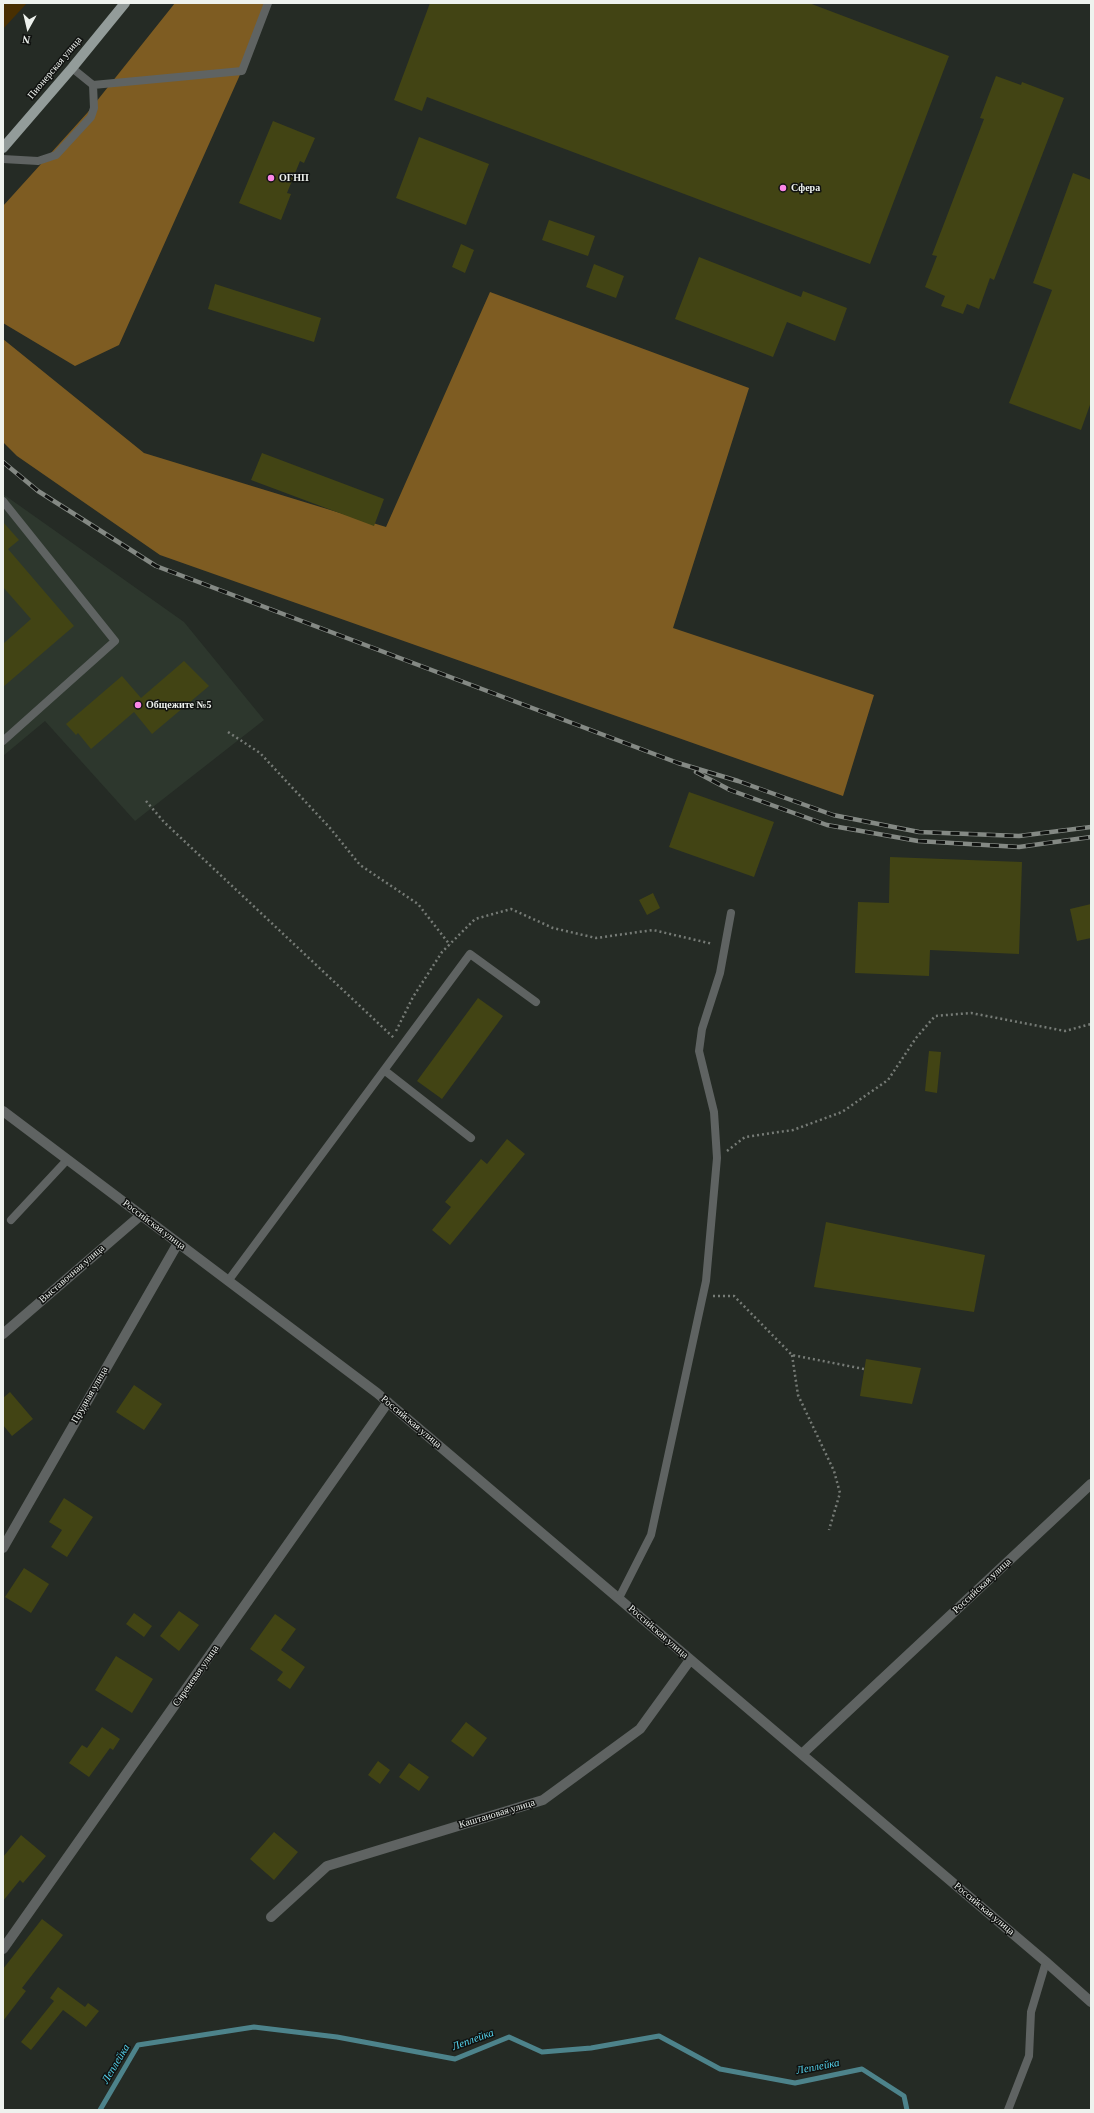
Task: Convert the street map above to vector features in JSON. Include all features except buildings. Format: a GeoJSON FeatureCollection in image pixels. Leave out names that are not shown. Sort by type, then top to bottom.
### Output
{"type":"FeatureCollection","features":[{"type":"Feature","properties":{"kind":"main road","name":"Пионерская улица"},"geometry":{"type":"LineString","coordinates":[[3,148],[72,68],[125,3]]}},
{"type":"Feature","properties":{"kind":"street","name":"Российская улица"},"geometry":{"type":"LineString","coordinates":[[3,1111],[388,1402],[1046,1962],[1091,2002]]}},
{"type":"Feature","properties":{"kind":"street","name":"Выставочная улица"},"geometry":{"type":"LineString","coordinates":[[3,1334],[141,1215]]}},
{"type":"Feature","properties":{"kind":"street","name":"Прудная улица"},"geometry":{"type":"LineString","coordinates":[[3,1548],[178,1243]]}},
{"type":"Feature","properties":{"kind":"street","name":"Сиреневая улица"},"geometry":{"type":"LineString","coordinates":[[3,1949],[388,1402]]}},
{"type":"Feature","properties":{"kind":"street","name":"Российская улица"},"geometry":{"type":"LineString","coordinates":[[802,1754],[1091,1484]]}},
{"type":"Feature","properties":{"kind":"street","name":"Каштановая улица"},"geometry":{"type":"LineString","coordinates":[[271,1918],[327,1866],[543,1800],[640,1729],[690,1660]]}},
{"type":"Feature","properties":{"kind":"lane"},"geometry":{"type":"LineString","coordinates":[[72,68],[93,85],[242,71],[268,3]]}},
{"type":"Feature","properties":{"kind":"lane"},"geometry":{"type":"LineString","coordinates":[[3,159],[38,161],[56,155],[91,117],[94,108],[93,85]]}},
{"type":"Feature","properties":{"kind":"lane"},"geometry":{"type":"LineString","coordinates":[[3,501],[115,641],[3,741]]}},
{"type":"Feature","properties":{"kind":"lane"},"geometry":{"type":"LineString","coordinates":[[619,1598],[651,1535],[706,1281],[718,1158],[714,1112],[699,1051],[702,1029],[720,973],[731,913]]}},
{"type":"Feature","properties":{"kind":"lane"},"geometry":{"type":"LineString","coordinates":[[228,1281],[470,954],[536,1002]]}},
{"type":"Feature","properties":{"kind":"lane"},"geometry":{"type":"LineString","coordinates":[[384,1070],[471,1138]]}},
{"type":"Feature","properties":{"kind":"lane"},"geometry":{"type":"LineString","coordinates":[[11,1220],[67,1160]]}},
{"type":"Feature","properties":{"kind":"lane"},"geometry":{"type":"LineString","coordinates":[[1008,2110],[1029,2056],[1030,2012],[1046,1962]]}},
{"type":"Feature","properties":{"kind":"path"},"geometry":{"type":"LineString","coordinates":[[228,732],[260,752],[330,828],[360,865],[418,904],[450,944]]}},
{"type":"Feature","properties":{"kind":"path"},"geometry":{"type":"LineString","coordinates":[[146,801],[164,822],[402,1046]]}},
{"type":"Feature","properties":{"kind":"path"},"geometry":{"type":"LineString","coordinates":[[393,1037],[413,998],[442,952],[475,919],[511,909],[553,928],[596,938],[653,930],[692,937],[725,947]]}},
{"type":"Feature","properties":{"kind":"path"},"geometry":{"type":"LineString","coordinates":[[718,1158],[745,1137],[793,1130],[842,1112],[888,1080],[916,1038],[935,1016],[971,1013],[1065,1031],[1091,1024]]}},
{"type":"Feature","properties":{"kind":"path"},"geometry":{"type":"LineString","coordinates":[[703,1296],[734,1296],[792,1355],[864,1369]]}},
{"type":"Feature","properties":{"kind":"path"},"geometry":{"type":"LineString","coordinates":[[792,1355],[798,1395],[834,1471],[840,1493],[829,1530]]}},
{"type":"Feature","properties":{"kind":"shaded area"},"geometry":{"type":"Polygon","coordinates":[[[3,3],[27,3],[3,29],[3,3]]]}},
{"type":"Feature","properties":{"kind":"shaded area"},"geometry":{"type":"Polygon","coordinates":[[[175,3],[270,3],[256,39],[119,345],[75,366],[3,323],[3,206],[88,112],[175,3]]]}},
{"type":"Feature","properties":{"kind":"shaded area"},"geometry":{"type":"Polygon","coordinates":[[[490,292],[749,388],[673,628],[874,695],[843,796],[160,555],[17,456],[3,442],[3,339],[144,453],[386,527],[490,292]]]}},
{"type":"Feature","properties":{"kind":"shaded area"},"geometry":{"type":"Polygon","coordinates":[[[3,494],[184,622],[264,720],[135,821],[45,721],[3,756],[3,494]]]}},
{"type":"Feature","properties":{"kind":"waterway","name":"Леплейка"},"geometry":{"type":"LineString","coordinates":[[100,2110],[138,2045],[254,2027],[337,2037],[455,2059],[509,2037],[542,2052],[591,2048],[659,2036],[720,2069],[795,2083],[862,2069],[904,2096],[907,2110]]}},
{"type":"Feature","properties":{"kind":"railway"},"geometry":{"type":"LineString","coordinates":[[3,462],[38,491],[156,566],[678,763],[738,781],[833,815],[919,832],[1019,836],[1091,827]]}},
{"type":"Feature","properties":{"kind":"railway"},"geometry":{"type":"LineString","coordinates":[[696,772],[730,790],[827,825],[918,841],[1019,847],[1091,837]]}},
{"type":"Feature","properties":{"kind":"place","name":"ОГНП"},"geometry":{"type":"Point","coordinates":[271,178]}},
{"type":"Feature","properties":{"kind":"place","name":"Сфера"},"geometry":{"type":"Point","coordinates":[783,188]}},
{"type":"Feature","properties":{"kind":"place","name":"Общежите №5"},"geometry":{"type":"Point","coordinates":[138,705]}}]}
